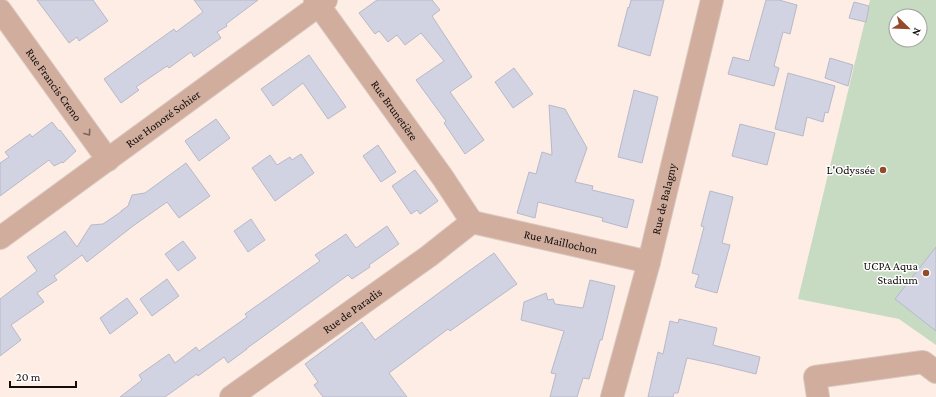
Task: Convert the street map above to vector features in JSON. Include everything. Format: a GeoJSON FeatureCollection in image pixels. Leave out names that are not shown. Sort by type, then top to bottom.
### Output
{"type":"FeatureCollection","features":[{"type":"Feature","properties":{"kind":"street","name":"Rue de Balagny"},"geometry":{"type":"LineString","coordinates":[[612,397],[649,262],[712,0]]}},
{"type":"Feature","properties":{"kind":"street","name":"Rue Honoré Sohier"},"geometry":{"type":"LineString","coordinates":[[0,238],[108,160],[320,2]]}},
{"type":"Feature","properties":{"kind":"street","name":"Rue Brunetière"},"geometry":{"type":"LineString","coordinates":[[320,2],[472,222]]}},
{"type":"Feature","properties":{"kind":"street","name":"Rue Francis Creno"},"geometry":{"type":"LineString","coordinates":[[0,10],[108,160]]}},
{"type":"Feature","properties":{"kind":"street","name":"Rue Maillochon"},"geometry":{"type":"LineString","coordinates":[[472,222],[649,262]]}},
{"type":"Feature","properties":{"kind":"street","name":"Rue de Paradis"},"geometry":{"type":"LineString","coordinates":[[231,397],[430,256],[472,222]]}},
{"type":"Feature","properties":{"kind":"street"},"geometry":{"type":"LineString","coordinates":[[818,397],[816,377],[923,362],[936,372]]}},
{"type":"Feature","properties":{"kind":"green space","name":"L'Odyssée"},"geometry":{"type":"Polygon","coordinates":[[[870,0],[936,0],[936,345],[899,319],[798,299],[870,0]]]}},
{"type":"Feature","properties":{"kind":"building"},"geometry":{"type":"Polygon","coordinates":[[[37,0],[93,0],[108,21],[79,41],[77,37],[69,43],[37,0]]]}},
{"type":"Feature","properties":{"kind":"building"},"geometry":{"type":"Polygon","coordinates":[[[194,0],[258,0],[226,24],[227,26],[217,32],[221,38],[194,57],[191,52],[169,68],[167,66],[136,87],[139,90],[121,103],[104,79],[174,29],[176,32],[203,12],[194,0]]]}},
{"type":"Feature","properties":{"kind":"building"},"geometry":{"type":"Polygon","coordinates":[[[377,0],[432,0],[440,10],[432,16],[472,77],[450,92],[484,140],[465,154],[444,123],[446,121],[416,80],[444,61],[421,33],[405,45],[397,35],[388,42],[379,31],[375,34],[359,13],[377,0]]]}},
{"type":"Feature","properties":{"kind":"building"},"geometry":{"type":"Polygon","coordinates":[[[631,0],[664,0],[650,56],[618,46],[631,0]]]}},
{"type":"Feature","properties":{"kind":"building"},"geometry":{"type":"Polygon","coordinates":[[[766,0],[779,0],[797,5],[790,34],[783,32],[774,66],[779,68],[774,86],[728,74],[733,57],[749,61],[766,0]]]}},
{"type":"Feature","properties":{"kind":"building"},"geometry":{"type":"Polygon","coordinates":[[[854,2],[869,6],[866,22],[849,18],[854,2]]]}},
{"type":"Feature","properties":{"kind":"building"},"geometry":{"type":"Polygon","coordinates":[[[309,55],[346,107],[328,119],[303,83],[273,106],[261,89],[309,55]]]}},
{"type":"Feature","properties":{"kind":"building"},"geometry":{"type":"Polygon","coordinates":[[[830,58],[853,65],[848,86],[825,78],[830,58]]]}},
{"type":"Feature","properties":{"kind":"building"},"geometry":{"type":"Polygon","coordinates":[[[514,68],[533,94],[513,108],[495,82],[514,68]]]}},
{"type":"Feature","properties":{"kind":"building"},"geometry":{"type":"Polygon","coordinates":[[[788,73],[835,86],[828,113],[825,112],[823,122],[807,117],[803,136],[775,129],[788,73]]]}},
{"type":"Feature","properties":{"kind":"building"},"geometry":{"type":"Polygon","coordinates":[[[634,90],[658,97],[642,163],[618,157],[634,90]]]}},
{"type":"Feature","properties":{"kind":"building"},"geometry":{"type":"Polygon","coordinates":[[[549,105],[565,109],[587,148],[575,182],[593,186],[592,190],[634,200],[627,228],[602,221],[603,218],[538,202],[535,218],[517,213],[529,172],[536,174],[542,152],[552,155],[549,105]]]}},
{"type":"Feature","properties":{"kind":"building"},"geometry":{"type":"Polygon","coordinates":[[[216,119],[230,138],[199,161],[185,141],[216,119]]]}},
{"type":"Feature","properties":{"kind":"building"},"geometry":{"type":"Polygon","coordinates":[[[52,122],[76,151],[63,163],[62,162],[54,166],[49,160],[0,196],[0,163],[9,157],[5,152],[30,134],[32,137],[52,122]]]}},
{"type":"Feature","properties":{"kind":"building"},"geometry":{"type":"Polygon","coordinates":[[[740,124],[775,133],[767,165],[732,156],[740,124]]]}},
{"type":"Feature","properties":{"kind":"building"},"geometry":{"type":"Polygon","coordinates":[[[378,145],[396,172],[381,182],[363,156],[378,145]]]}},
{"type":"Feature","properties":{"kind":"building"},"geometry":{"type":"Polygon","coordinates":[[[301,154],[314,173],[275,201],[252,168],[270,155],[277,165],[290,157],[292,160],[301,154]]]}},
{"type":"Feature","properties":{"kind":"building"},"geometry":{"type":"Polygon","coordinates":[[[186,163],[210,196],[179,218],[167,202],[87,262],[82,255],[54,276],[57,280],[37,293],[44,302],[11,325],[21,340],[0,356],[0,299],[37,271],[27,257],[65,231],[77,247],[91,225],[103,224],[128,206],[132,195],[145,193],[186,163]]]}},
{"type":"Feature","properties":{"kind":"building"},"geometry":{"type":"Polygon","coordinates":[[[415,170],[438,201],[420,214],[417,210],[411,214],[392,186],[415,170]]]}},
{"type":"Feature","properties":{"kind":"building"},"geometry":{"type":"Polygon","coordinates":[[[710,191],[733,197],[722,243],[730,245],[717,293],[695,287],[699,275],[692,273],[704,227],[701,226],[710,191]]]}},
{"type":"Feature","properties":{"kind":"building"},"geometry":{"type":"Polygon","coordinates":[[[251,219],[265,240],[248,252],[234,231],[251,219]]]}},
{"type":"Feature","properties":{"kind":"building"},"geometry":{"type":"Polygon","coordinates":[[[387,226],[399,244],[352,279],[348,275],[228,363],[224,357],[165,397],[120,397],[142,380],[139,375],[169,354],[175,363],[196,347],[199,351],[247,317],[245,314],[320,261],[315,255],[346,234],[356,248],[387,226]]]}},
{"type":"Feature","properties":{"kind":"building"},"geometry":{"type":"Polygon","coordinates":[[[183,241],[196,258],[178,271],[165,254],[183,241]]]}},
{"type":"Feature","properties":{"kind":"building","name":"UCPA Aqua Stadium"},"geometry":{"type":"Polygon","coordinates":[[[936,247],[936,331],[895,299],[936,247]]]}},
{"type":"Feature","properties":{"kind":"building"},"geometry":{"type":"Polygon","coordinates":[[[494,253],[517,284],[450,331],[448,329],[389,373],[407,397],[323,397],[314,385],[318,382],[305,364],[362,322],[375,340],[494,253]]]}},
{"type":"Feature","properties":{"kind":"building"},"geometry":{"type":"Polygon","coordinates":[[[167,279],[179,296],[152,316],[140,299],[167,279]]]}},
{"type":"Feature","properties":{"kind":"building"},"geometry":{"type":"Polygon","coordinates":[[[590,280],[615,286],[602,340],[600,340],[589,379],[583,378],[577,397],[550,397],[556,374],[551,373],[564,331],[521,320],[524,302],[546,293],[548,300],[553,299],[555,304],[583,308],[590,280]]]}},
{"type":"Feature","properties":{"kind":"building"},"geometry":{"type":"Polygon","coordinates":[[[127,298],[138,313],[110,334],[100,318],[127,298]]]}},
{"type":"Feature","properties":{"kind":"building"},"geometry":{"type":"Polygon","coordinates":[[[679,319],[717,328],[713,345],[760,357],[756,374],[687,358],[678,393],[674,393],[673,397],[648,397],[658,352],[663,354],[670,321],[678,323],[679,319]]]}},
{"type":"Feature","properties":{"kind":"place","name":"L'Odyssée"},"geometry":{"type":"Point","coordinates":[883,170]}},
{"type":"Feature","properties":{"kind":"place","name":"UCPA Aqua Stadium"},"geometry":{"type":"Point","coordinates":[926,273]}}]}
